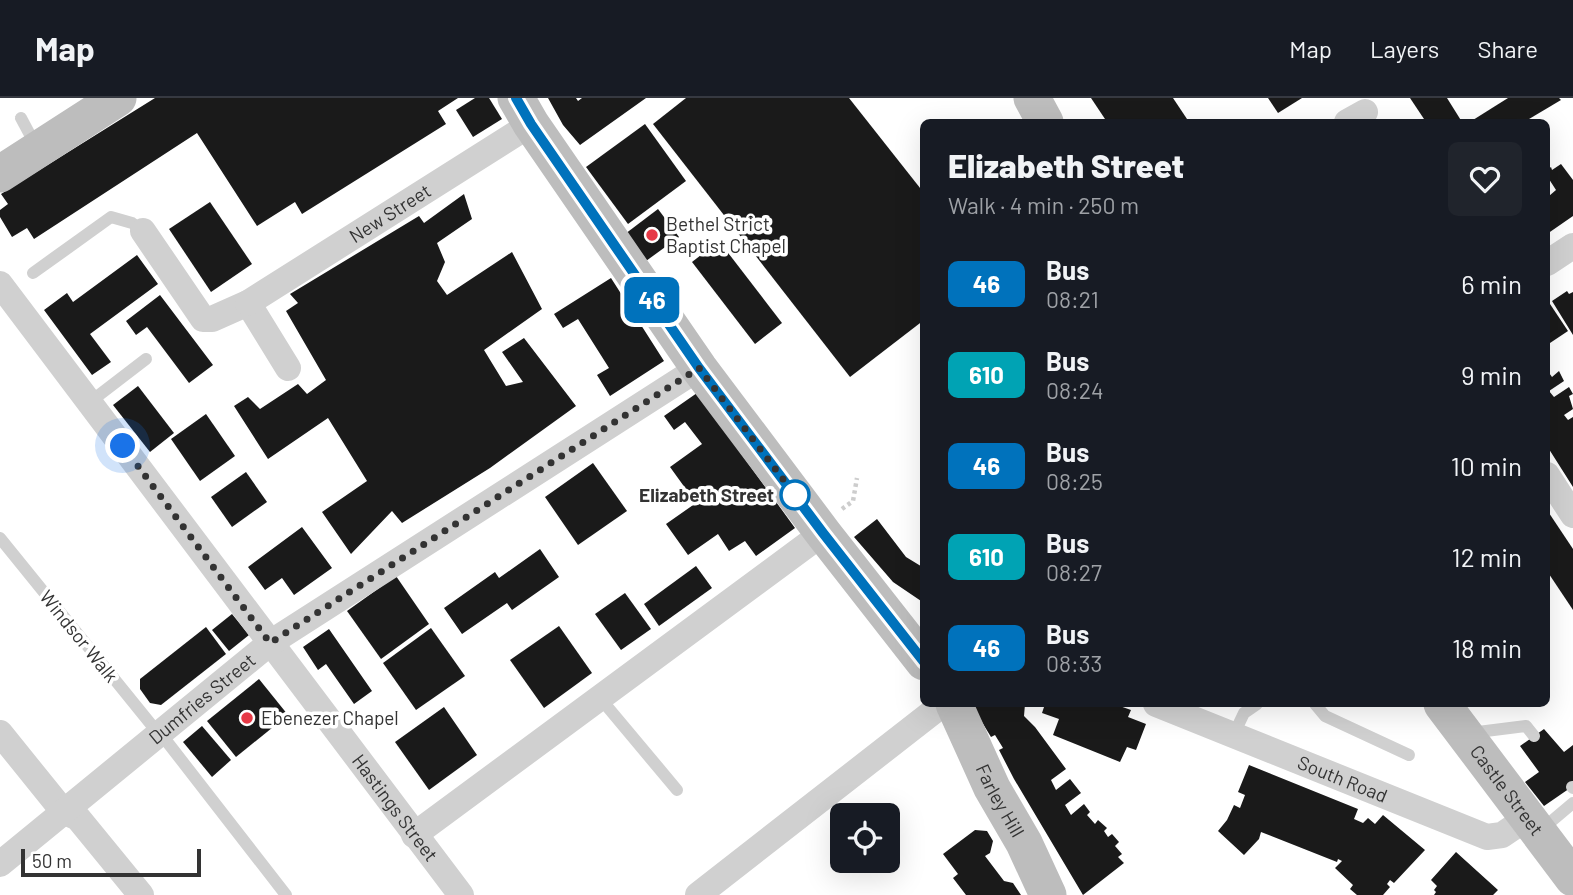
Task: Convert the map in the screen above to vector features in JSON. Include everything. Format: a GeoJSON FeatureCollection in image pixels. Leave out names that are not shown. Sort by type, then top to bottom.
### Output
{"type":"FeatureCollection","features":[{"type":"Feature","properties":{"kind":"main road"},"geometry":{"type":"LineString","coordinates":[[0,174],[30,134],[118,98]]}},
{"type":"Feature","properties":{"kind":"main road"},"geometry":{"type":"LineString","coordinates":[[1032,98],[1043,119]]}},
{"type":"Feature","properties":{"kind":"main road"},"geometry":{"type":"LineString","coordinates":[[524,111],[699,368],[920,657]]}},
{"type":"Feature","properties":{"kind":"main road","name":"Farley Hill"},"geometry":{"type":"LineString","coordinates":[[955,707],[992,788],[1024,843],[1048,895]]}},
{"type":"Feature","properties":{"kind":"main road","name":"Castle Street"},"geometry":{"type":"LineString","coordinates":[[1445,707],[1573,878]]}},
{"type":"Feature","properties":{"kind":"street","name":"New Street"},"geometry":{"type":"LineString","coordinates":[[143,231],[203,319],[212,319],[248,303],[524,111]]}},
{"type":"Feature","properties":{"kind":"street"},"geometry":{"type":"LineString","coordinates":[[1550,261],[1573,246]]}},
{"type":"Feature","properties":{"kind":"street","name":"Hastings Street"},"geometry":{"type":"LineString","coordinates":[[4,299],[90,402],[461,895]]}},
{"type":"Feature","properties":{"kind":"street"},"geometry":{"type":"LineString","coordinates":[[248,303],[288,368]]}},
{"type":"Feature","properties":{"kind":"street","name":"Dumfries Street"},"geometry":{"type":"LineString","coordinates":[[0,864],[270,643],[699,368]]}},
{"type":"Feature","properties":{"kind":"street"},"geometry":{"type":"LineString","coordinates":[[1550,480],[1573,515]]}},
{"type":"Feature","properties":{"kind":"street"},"geometry":{"type":"LineString","coordinates":[[414,835],[823,533]]}},
{"type":"Feature","properties":{"kind":"street"},"geometry":{"type":"LineString","coordinates":[[887,615],[920,636]]}},
{"type":"Feature","properties":{"kind":"street"},"geometry":{"type":"LineString","coordinates":[[698,895],[939,707]]}},
{"type":"Feature","properties":{"kind":"street","name":"South Road"},"geometry":{"type":"LineString","coordinates":[[1167,707],[1487,837],[1532,825]]}},
{"type":"Feature","properties":{"kind":"street"},"geometry":{"type":"LineString","coordinates":[[0,733],[63,811],[78,818],[141,895]]}},
{"type":"Feature","properties":{"kind":"lane"},"geometry":{"type":"LineString","coordinates":[[33,273],[111,217],[132,223],[143,231]]}},
{"type":"Feature","properties":{"kind":"lane"},"geometry":{"type":"LineString","coordinates":[[90,402],[146,359]]}},
{"type":"Feature","properties":{"kind":"lane","name":"Windsor Walk"},"geometry":{"type":"LineString","coordinates":[[0,538],[168,743],[286,895]]}},
{"type":"Feature","properties":{"kind":"lane"},"geometry":{"type":"LineString","coordinates":[[600,698],[677,790]]}},
{"type":"Feature","properties":{"kind":"lane"},"geometry":{"type":"LineString","coordinates":[[1233,736],[1244,713],[1253,707]]}},
{"type":"Feature","properties":{"kind":"lane"},"geometry":{"type":"LineString","coordinates":[[1318,707],[1325,716],[1409,755]]}},
{"type":"Feature","properties":{"kind":"lane"},"geometry":{"type":"LineString","coordinates":[[1466,734],[1526,726],[1534,736]]}},
{"type":"Feature","properties":{"kind":"lane"},"geometry":{"type":"LineString","coordinates":[[1532,825],[1573,803]]}},
{"type":"Feature","properties":{"kind":"building"},"geometry":{"type":"Polygon","coordinates":[[[155,98],[458,98],[438,111],[446,124],[302,214],[295,202],[257,226],[197,133],[34,239],[27,228],[12,237],[0,217],[0,210],[8,204],[1,194],[155,98]]]}},
{"type":"Feature","properties":{"kind":"building"},"geometry":{"type":"Polygon","coordinates":[[[475,98],[489,98],[502,119],[473,137],[456,110],[475,98]]]}},
{"type":"Feature","properties":{"kind":"building"},"geometry":{"type":"Polygon","coordinates":[[[548,98],[576,98],[578,101],[582,98],[646,98],[580,145],[563,125],[548,98]]]}},
{"type":"Feature","properties":{"kind":"building"},"geometry":{"type":"Polygon","coordinates":[[[686,98],[849,98],[920,188],[920,323],[850,377],[653,124],[686,98]]]}},
{"type":"Feature","properties":{"kind":"building"},"geometry":{"type":"Polygon","coordinates":[[[1091,98],[1173,98],[1187,119],[1105,119],[1091,98]]]}},
{"type":"Feature","properties":{"kind":"building"},"geometry":{"type":"Polygon","coordinates":[[[1268,98],[1302,98],[1278,113],[1268,98]]]}},
{"type":"Feature","properties":{"kind":"building"},"geometry":{"type":"Polygon","coordinates":[[[1410,98],[1447,98],[1460,119],[1424,119],[1410,98]]]}},
{"type":"Feature","properties":{"kind":"building"},"geometry":{"type":"Polygon","coordinates":[[[1508,98],[1561,100],[1529,119],[1475,119],[1508,98]]]}},
{"type":"Feature","properties":{"kind":"building"},"geometry":{"type":"Polygon","coordinates":[[[645,124],[686,181],[628,224],[586,167],[645,124]]]}},
{"type":"Feature","properties":{"kind":"building"},"geometry":{"type":"Polygon","coordinates":[[[1561,164],[1573,180],[1573,216],[1550,232],[1550,195],[1556,190],[1550,181],[1551,167],[1552,170],[1561,164]]]}},
{"type":"Feature","properties":{"kind":"building"},"geometry":{"type":"Polygon","coordinates":[[[464,194],[472,219],[437,243],[445,262],[437,281],[447,295],[512,252],[542,309],[484,350],[506,386],[523,382],[502,352],[524,338],[576,406],[490,468],[402,523],[392,511],[351,554],[322,512],[367,481],[328,418],[268,459],[234,406],[248,397],[260,409],[298,384],[307,394],[326,380],[286,311],[298,303],[290,294],[419,216],[424,223],[464,194]]]}},
{"type":"Feature","properties":{"kind":"building"},"geometry":{"type":"Polygon","coordinates":[[[210,202],[252,264],[211,292],[169,229],[210,202]]]}},
{"type":"Feature","properties":{"kind":"building","name":"Bethel Strict Baptist Chapel"},"geometry":{"type":"Polygon","coordinates":[[[658,209],[679,237],[646,261],[625,234],[658,209]]]}},
{"type":"Feature","properties":{"kind":"building"},"geometry":{"type":"Polygon","coordinates":[[[719,241],[782,323],[755,344],[692,262],[719,241]]]}},
{"type":"Feature","properties":{"kind":"building"},"geometry":{"type":"Polygon","coordinates":[[[137,255],[158,284],[90,334],[111,362],[92,375],[44,310],[67,293],[73,302],[137,255]]]}},
{"type":"Feature","properties":{"kind":"building"},"geometry":{"type":"Polygon","coordinates":[[[611,278],[664,361],[610,396],[597,375],[609,368],[578,319],[563,328],[554,314],[611,278]]]}},
{"type":"Feature","properties":{"kind":"building"},"geometry":{"type":"Polygon","coordinates":[[[1567,291],[1569,294],[1573,292],[1573,335],[1552,301],[1567,291]]]}},
{"type":"Feature","properties":{"kind":"building"},"geometry":{"type":"Polygon","coordinates":[[[160,295],[213,365],[189,383],[147,327],[136,335],[126,321],[160,295]]]}},
{"type":"Feature","properties":{"kind":"building"},"geometry":{"type":"Polygon","coordinates":[[[1550,304],[1568,331],[1550,343],[1550,304]]]}},
{"type":"Feature","properties":{"kind":"building"},"geometry":{"type":"Polygon","coordinates":[[[1559,371],[1564,381],[1550,390],[1550,374],[1552,377],[1559,371]]]}},
{"type":"Feature","properties":{"kind":"building"},"geometry":{"type":"Polygon","coordinates":[[[138,386],[174,433],[150,452],[113,405],[138,386]]]}},
{"type":"Feature","properties":{"kind":"building"},"geometry":{"type":"Polygon","coordinates":[[[1569,387],[1573,394],[1569,396],[1573,409],[1564,415],[1568,420],[1573,417],[1573,487],[1550,451],[1550,392],[1554,397],[1569,387]]]}},
{"type":"Feature","properties":{"kind":"building"},"geometry":{"type":"Polygon","coordinates":[[[697,393],[795,528],[756,556],[745,541],[729,551],[718,534],[688,555],[666,524],[696,503],[670,467],[702,444],[685,422],[674,430],[664,416],[697,393]]]}},
{"type":"Feature","properties":{"kind":"building"},"geometry":{"type":"Polygon","coordinates":[[[206,414],[235,456],[200,481],[171,439],[206,414]]]}},
{"type":"Feature","properties":{"kind":"building"},"geometry":{"type":"Polygon","coordinates":[[[593,463],[627,511],[578,545],[545,497],[593,463]]]}},
{"type":"Feature","properties":{"kind":"building"},"geometry":{"type":"Polygon","coordinates":[[[246,472],[267,502],[232,527],[211,497],[246,472]]]}},
{"type":"Feature","properties":{"kind":"building"},"geometry":{"type":"Polygon","coordinates":[[[1550,514],[1573,549],[1573,610],[1550,576],[1550,514]]]}},
{"type":"Feature","properties":{"kind":"building"},"geometry":{"type":"Polygon","coordinates":[[[877,519],[906,557],[920,566],[920,600],[893,582],[854,537],[877,519]]]}},
{"type":"Feature","properties":{"kind":"building"},"geometry":{"type":"Polygon","coordinates":[[[302,527],[332,568],[294,595],[282,578],[265,590],[248,567],[302,527]]]}},
{"type":"Feature","properties":{"kind":"building"},"geometry":{"type":"Polygon","coordinates":[[[540,549],[559,577],[512,610],[507,603],[462,634],[444,608],[495,572],[499,578],[540,549]]]}},
{"type":"Feature","properties":{"kind":"building"},"geometry":{"type":"Polygon","coordinates":[[[696,566],[712,588],[659,626],[644,604],[696,566]]]}},
{"type":"Feature","properties":{"kind":"building"},"geometry":{"type":"Polygon","coordinates":[[[396,576],[429,624],[381,659],[347,611],[396,576]]]}},
{"type":"Feature","properties":{"kind":"building"},"geometry":{"type":"Polygon","coordinates":[[[625,593],[651,629],[621,650],[595,614],[625,593]]]}},
{"type":"Feature","properties":{"kind":"building"},"geometry":{"type":"Polygon","coordinates":[[[232,614],[249,635],[229,651],[212,630],[232,614]]]}},
{"type":"Feature","properties":{"kind":"building"},"geometry":{"type":"Polygon","coordinates":[[[559,626],[592,673],[544,708],[510,660],[559,626]]]}},
{"type":"Feature","properties":{"kind":"building"},"geometry":{"type":"Polygon","coordinates":[[[206,627],[226,654],[161,705],[150,703],[140,689],[140,679],[206,627]]]}},
{"type":"Feature","properties":{"kind":"building"},"geometry":{"type":"Polygon","coordinates":[[[431,628],[465,676],[416,710],[383,663],[431,628]]]}},
{"type":"Feature","properties":{"kind":"building"},"geometry":{"type":"Polygon","coordinates":[[[329,629],[372,691],[354,704],[326,664],[318,670],[303,647],[329,629]]]}},
{"type":"Feature","properties":{"kind":"building","name":"Ebenezer Chapel"},"geometry":{"type":"Polygon","coordinates":[[[259,679],[288,715],[236,757],[207,721],[259,679]]]}},
{"type":"Feature","properties":{"kind":"building"},"geometry":{"type":"Polygon","coordinates":[[[444,707],[477,755],[429,790],[395,742],[444,707]]]}},
{"type":"Feature","properties":{"kind":"building"},"geometry":{"type":"Polygon","coordinates":[[[973,707],[1025,707],[1024,716],[1066,769],[1051,780],[1056,790],[1070,779],[1081,793],[1065,805],[1071,815],[1084,804],[1090,812],[1087,815],[1095,824],[1098,820],[1107,828],[1104,831],[1108,837],[1112,834],[1119,842],[1115,846],[1122,854],[1118,857],[1124,863],[1083,895],[1014,779],[999,750],[1003,748],[995,735],[991,737],[973,707]]]}},
{"type":"Feature","properties":{"kind":"building"},"geometry":{"type":"Polygon","coordinates":[[[1044,707],[1122,707],[1131,710],[1128,717],[1146,724],[1136,750],[1127,747],[1120,762],[1053,735],[1059,719],[1042,713],[1044,707]]]}},
{"type":"Feature","properties":{"kind":"building"},"geometry":{"type":"Polygon","coordinates":[[[202,726],[231,760],[212,777],[183,742],[202,726]]]}},
{"type":"Feature","properties":{"kind":"building"},"geometry":{"type":"Polygon","coordinates":[[[1544,729],[1564,752],[1573,745],[1573,786],[1544,806],[1525,782],[1539,772],[1520,746],[1544,729]]]}},
{"type":"Feature","properties":{"kind":"building"},"geometry":{"type":"Polygon","coordinates":[[[1249,765],[1358,809],[1354,819],[1363,823],[1368,818],[1375,824],[1383,815],[1425,850],[1394,883],[1390,880],[1387,884],[1390,887],[1383,895],[1357,895],[1350,889],[1353,885],[1335,868],[1342,861],[1338,859],[1337,862],[1261,832],[1259,839],[1244,855],[1218,831],[1234,805],[1240,808],[1245,795],[1238,792],[1249,765]]]}},
{"type":"Feature","properties":{"kind":"building"},"geometry":{"type":"Polygon","coordinates":[[[975,830],[987,831],[993,841],[990,853],[985,856],[1004,881],[1013,883],[1021,895],[966,895],[953,878],[958,874],[943,854],[975,830]]]}},
{"type":"Feature","properties":{"kind":"building"},"geometry":{"type":"Polygon","coordinates":[[[1456,852],[1498,890],[1493,895],[1434,895],[1437,886],[1431,880],[1456,852]]]}},
{"type":"Feature","properties":{"kind":"bus line","name":"46"},"geometry":{"type":"LineString","coordinates":[[516,98],[531,124],[699,368],[920,657]]}},
{"type":"Feature","properties":{"kind":"place","name":"Bethel Strict Baptist Chapel"},"geometry":{"type":"Point","coordinates":[652,235]}},
{"type":"Feature","properties":{"kind":"place","name":"Elizabeth Street"},"geometry":{"type":"Point","coordinates":[795,495]}},
{"type":"Feature","properties":{"kind":"place","name":"Ebenezer Chapel"},"geometry":{"type":"Point","coordinates":[247,718]}},
{"type":"Feature","properties":{"kind":"route"},"geometry":{"type":"LineString","coordinates":[[123,446],[270,643],[699,368],[795,495]]}}]}
